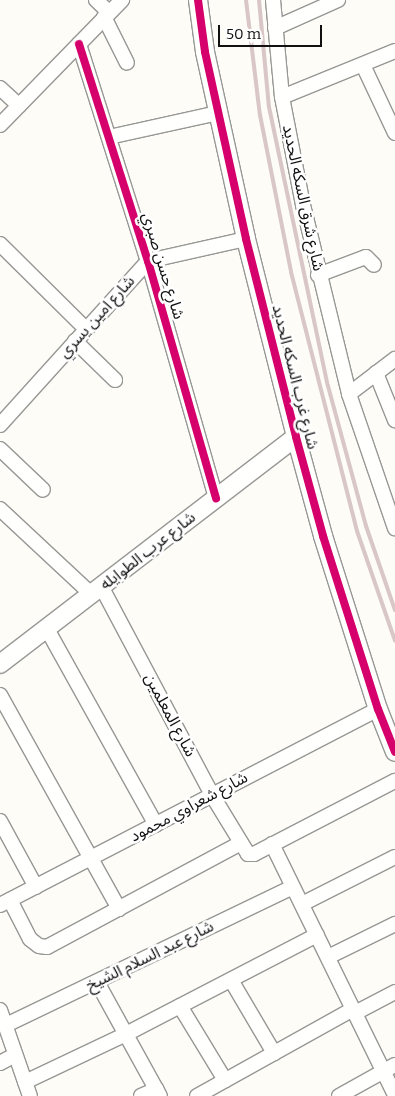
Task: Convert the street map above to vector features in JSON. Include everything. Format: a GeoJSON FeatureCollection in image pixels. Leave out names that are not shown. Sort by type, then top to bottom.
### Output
{"type":"FeatureCollection","features":[{"type":"Feature","properties":{"kind":"street"},"geometry":{"type":"LineString","coordinates":[[96,0],[106,14],[127,63]]}},
{"type":"Feature","properties":{"kind":"street"},"geometry":{"type":"LineString","coordinates":[[0,125],[106,14],[122,0]]}},
{"type":"Feature","properties":{"kind":"street","name":"شارع غرب السكه الحديد"},"geometry":{"type":"LineString","coordinates":[[198,0],[218,113],[246,239],[296,438],[378,709],[395,752]]}},
{"type":"Feature","properties":{"kind":"street","name":"شارع شرق السكه الحديد"},"geometry":{"type":"LineString","coordinates":[[273,0],[282,97],[319,275],[349,394],[395,528]]}},
{"type":"Feature","properties":{"kind":"street"},"geometry":{"type":"LineString","coordinates":[[275,28],[338,0]]}},
{"type":"Feature","properties":{"kind":"street","name":"شارع حسن صبري"},"geometry":{"type":"LineString","coordinates":[[79,44],[148,262],[216,498]]}},
{"type":"Feature","properties":{"kind":"street"},"geometry":{"type":"LineString","coordinates":[[282,97],[395,51]]}},
{"type":"Feature","properties":{"kind":"street"},"geometry":{"type":"LineString","coordinates":[[363,65],[395,132]]}},
{"type":"Feature","properties":{"kind":"street"},"geometry":{"type":"LineString","coordinates":[[0,88],[19,106]]}},
{"type":"Feature","properties":{"kind":"street"},"geometry":{"type":"LineString","coordinates":[[109,137],[218,113]]}},
{"type":"Feature","properties":{"kind":"street","name":"شارع امين يسري"},"geometry":{"type":"LineString","coordinates":[[0,425],[86,328],[148,262],[246,239]]}},
{"type":"Feature","properties":{"kind":"street"},"geometry":{"type":"LineString","coordinates":[[0,244],[86,328]]}},
{"type":"Feature","properties":{"kind":"street"},"geometry":{"type":"LineString","coordinates":[[319,275],[366,257],[374,265]]}},
{"type":"Feature","properties":{"kind":"street"},"geometry":{"type":"LineString","coordinates":[[75,341],[115,380]]}},
{"type":"Feature","properties":{"kind":"street"},"geometry":{"type":"LineString","coordinates":[[349,394],[395,359]]}},
{"type":"Feature","properties":{"kind":"street"},"geometry":{"type":"LineString","coordinates":[[376,373],[395,420]]}},
{"type":"Feature","properties":{"kind":"street","name":"شارع عرب الطوايله"},"geometry":{"type":"LineString","coordinates":[[0,664],[296,438]]}},
{"type":"Feature","properties":{"kind":"street"},"geometry":{"type":"LineString","coordinates":[[0,449],[43,490]]}},
{"type":"Feature","properties":{"kind":"street","name":"شارع المعلمين"},"geometry":{"type":"LineString","coordinates":[[0,509],[96,590],[241,843]]}},
{"type":"Feature","properties":{"kind":"street"},"geometry":{"type":"LineString","coordinates":[[48,629],[156,824]]}},
{"type":"Feature","properties":{"kind":"street"},"geometry":{"type":"LineString","coordinates":[[0,695],[119,909]]}},
{"type":"Feature","properties":{"kind":"street","name":"شارع شعراوي محمود"},"geometry":{"type":"LineString","coordinates":[[5,903],[378,709]]}},
{"type":"Feature","properties":{"kind":"street"},"geometry":{"type":"LineString","coordinates":[[5,903],[30,939],[39,946],[47,947],[241,843],[252,855],[395,781]]}},
{"type":"Feature","properties":{"kind":"street"},"geometry":{"type":"LineString","coordinates":[[0,821],[36,887]]}},
{"type":"Feature","properties":{"kind":"street"},"geometry":{"type":"LineString","coordinates":[[272,844],[354,1011],[389,1068],[395,1095]]}},
{"type":"Feature","properties":{"kind":"street"},"geometry":{"type":"LineString","coordinates":[[302,904],[395,857]]}},
{"type":"Feature","properties":{"kind":"street","name":"شارع عبد السلام الشيخ"},"geometry":{"type":"LineString","coordinates":[[6,1025],[293,887]]}},
{"type":"Feature","properties":{"kind":"street"},"geometry":{"type":"LineString","coordinates":[[328,957],[395,924]]}},
{"type":"Feature","properties":{"kind":"street"},"geometry":{"type":"LineString","coordinates":[[25,1082],[126,1034],[317,935]]}},
{"type":"Feature","properties":{"kind":"street"},"geometry":{"type":"LineString","coordinates":[[231,980],[274,1053]]}},
{"type":"Feature","properties":{"kind":"street"},"geometry":{"type":"LineString","coordinates":[[97,982],[159,1093],[141,1096]]}},
{"type":"Feature","properties":{"kind":"street"},"geometry":{"type":"LineString","coordinates":[[197,1096],[274,1053],[395,992]]}},
{"type":"Feature","properties":{"kind":"street"},"geometry":{"type":"LineString","coordinates":[[180,1006],[224,1080]]}},
{"type":"Feature","properties":{"kind":"street"},"geometry":{"type":"LineString","coordinates":[[0,1010],[30,1096]]}},
{"type":"Feature","properties":{"kind":"street"},"geometry":{"type":"LineString","coordinates":[[0,1063],[15,1055]]}},
{"type":"Feature","properties":{"kind":"street"},"geometry":{"type":"LineString","coordinates":[[339,1096],[389,1068]]}},
{"type":"Feature","properties":{"kind":"railway"},"geometry":{"type":"LineString","coordinates":[[246,0],[260,115],[291,272],[357,531],[395,641]]}},
{"type":"Feature","properties":{"kind":"railway"},"geometry":{"type":"LineString","coordinates":[[259,0],[269,107],[328,386],[366,526],[395,610]]}},
{"type":"Feature","properties":{"kind":"cycle path"},"geometry":{"type":"LineString","coordinates":[[198,0],[205,52],[246,239],[296,437],[323,536],[378,709],[395,752]]}},
{"type":"Feature","properties":{"kind":"cycle path"},"geometry":{"type":"LineString","coordinates":[[79,44],[148,261],[216,498]]}}]}
